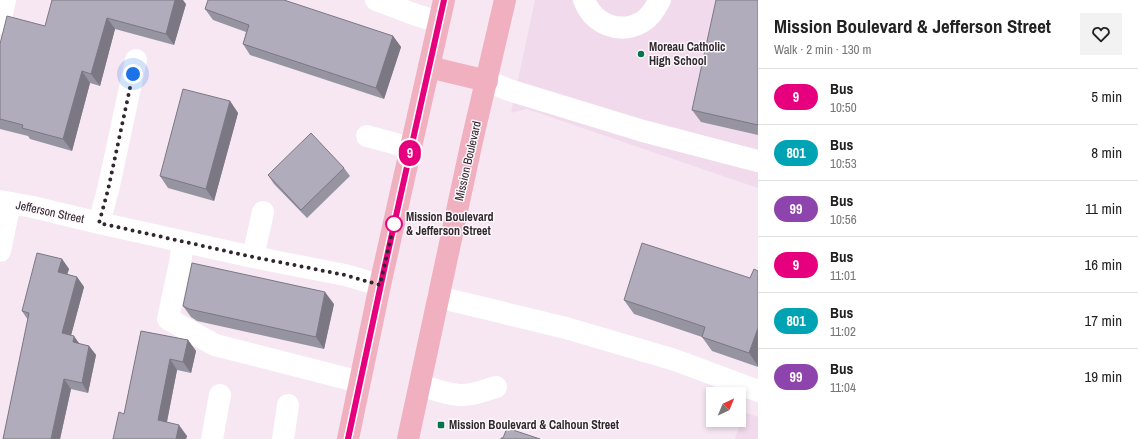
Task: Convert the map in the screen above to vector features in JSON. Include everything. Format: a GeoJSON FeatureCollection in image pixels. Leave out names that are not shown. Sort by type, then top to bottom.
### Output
{"type":"FeatureCollection","features":[{"type":"Feature","properties":{"kind":"main road"},"geometry":{"type":"LineString","coordinates":[[348,439],[380,285],[444,0]]}},
{"type":"Feature","properties":{"kind":"main road","name":"Mission Boulevard"},"geometry":{"type":"LineString","coordinates":[[408,439],[472,141],[505,0]]}},
{"type":"Feature","properties":{"kind":"main road"},"geometry":{"type":"LineString","coordinates":[[429,68],[487,81]]}},
{"type":"Feature","properties":{"kind":"street"},"geometry":{"type":"LineString","coordinates":[[0,23],[5,0]]}},
{"type":"Feature","properties":{"kind":"street"},"geometry":{"type":"LineString","coordinates":[[376,0],[439,22]]}},
{"type":"Feature","properties":{"kind":"street"},"geometry":{"type":"LineString","coordinates":[[584,0],[586,6],[594,17],[604,24],[616,27],[630,26],[643,21],[654,12],[660,0]]}},
{"type":"Feature","properties":{"kind":"street"},"geometry":{"type":"LineString","coordinates":[[99,223],[108,190],[136,60]]}},
{"type":"Feature","properties":{"kind":"street"},"geometry":{"type":"LineString","coordinates":[[487,81],[509,90],[643,130],[758,161]]}},
{"type":"Feature","properties":{"kind":"street"},"geometry":{"type":"LineString","coordinates":[[367,136],[411,148]]}},
{"type":"Feature","properties":{"kind":"street"},"geometry":{"type":"LineString","coordinates":[[0,251],[5,202]]}},
{"type":"Feature","properties":{"kind":"street","name":"Jefferson Street"},"geometry":{"type":"LineString","coordinates":[[5,202],[33,207],[183,242],[345,275],[380,285]]}},
{"type":"Feature","properties":{"kind":"street"},"geometry":{"type":"LineString","coordinates":[[253,257],[263,212]]}},
{"type":"Feature","properties":{"kind":"street"},"geometry":{"type":"LineString","coordinates":[[183,242],[168,319],[215,345],[360,382]]}},
{"type":"Feature","properties":{"kind":"street"},"geometry":{"type":"LineString","coordinates":[[438,297],[566,328],[675,360],[758,391]]}},
{"type":"Feature","properties":{"kind":"street"},"geometry":{"type":"LineString","coordinates":[[420,385],[443,392],[460,395],[496,387]]}},
{"type":"Feature","properties":{"kind":"street"},"geometry":{"type":"LineString","coordinates":[[212,439],[220,395]]}},
{"type":"Feature","properties":{"kind":"street"},"geometry":{"type":"LineString","coordinates":[[283,439],[288,405]]}},
{"type":"Feature","properties":{"kind":"shaded area","name":"Moreau Catholic High School"},"geometry":{"type":"Polygon","coordinates":[[[535,0],[758,0],[758,188],[527,109],[511,113],[535,0]]]}},
{"type":"Feature","properties":{"kind":"shaded area"},"geometry":{"type":"Polygon","coordinates":[[[746,413],[758,417],[758,439],[735,439],[739,427],[746,427],[746,413]]]}},
{"type":"Feature","properties":{"kind":"building"},"geometry":{"type":"Polygon","coordinates":[[[52,0],[175,0],[166,34],[107,18],[91,74],[82,71],[63,139],[22,128],[23,125],[0,119],[0,44],[7,16],[45,26],[52,0]]]}},
{"type":"Feature","properties":{"kind":"building"},"geometry":{"type":"Polygon","coordinates":[[[208,0],[284,0],[393,36],[376,88],[243,44],[249,25],[205,9],[208,0]]]}},
{"type":"Feature","properties":{"kind":"building"},"geometry":{"type":"Polygon","coordinates":[[[716,0],[758,0],[758,125],[692,110],[716,0]]]}},
{"type":"Feature","properties":{"kind":"building"},"geometry":{"type":"Polygon","coordinates":[[[183,89],[230,101],[206,189],[160,176],[183,89]]]}},
{"type":"Feature","properties":{"kind":"building"},"geometry":{"type":"Polygon","coordinates":[[[311,133],[344,168],[301,210],[268,175],[311,133]]]}},
{"type":"Feature","properties":{"kind":"building"},"geometry":{"type":"Polygon","coordinates":[[[642,243],[750,278],[754,269],[758,271],[758,328],[749,353],[702,337],[705,327],[624,300],[642,243]]]}},
{"type":"Feature","properties":{"kind":"building"},"geometry":{"type":"Polygon","coordinates":[[[37,253],[62,259],[58,272],[77,277],[62,333],[74,336],[73,342],[89,346],[82,383],[64,379],[51,439],[3,439],[29,313],[22,311],[37,253]]]}},
{"type":"Feature","properties":{"kind":"building"},"geometry":{"type":"Polygon","coordinates":[[[192,263],[325,292],[316,337],[189,309],[183,306],[192,263]]]}},
{"type":"Feature","properties":{"kind":"building"},"geometry":{"type":"Polygon","coordinates":[[[141,331],[188,340],[183,362],[170,359],[158,420],[179,425],[176,439],[113,439],[119,412],[124,414],[141,331]]]}},
{"type":"Feature","properties":{"kind":"building"},"geometry":{"type":"Polygon","coordinates":[[[507,428],[540,439],[501,439],[503,438],[507,428]]]}},
{"type":"Feature","properties":{"kind":"bus line","name":"9"},"geometry":{"type":"LineString","coordinates":[[348,439],[444,0]]}},
{"type":"Feature","properties":{"kind":"place","name":"Moreau Catholic High School"},"geometry":{"type":"Point","coordinates":[641,54]}},
{"type":"Feature","properties":{"kind":"place","name":"Mission Boulevard & Jefferson Street"},"geometry":{"type":"Point","coordinates":[394,224]}},
{"type":"Feature","properties":{"kind":"place","name":"Mission Boulevard & Calhoun Street"},"geometry":{"type":"Point","coordinates":[441,425]}},
{"type":"Feature","properties":{"kind":"route"},"geometry":{"type":"LineString","coordinates":[[133,74],[108,190],[99,223],[253,257],[345,275],[380,285],[394,224]]}}]}
